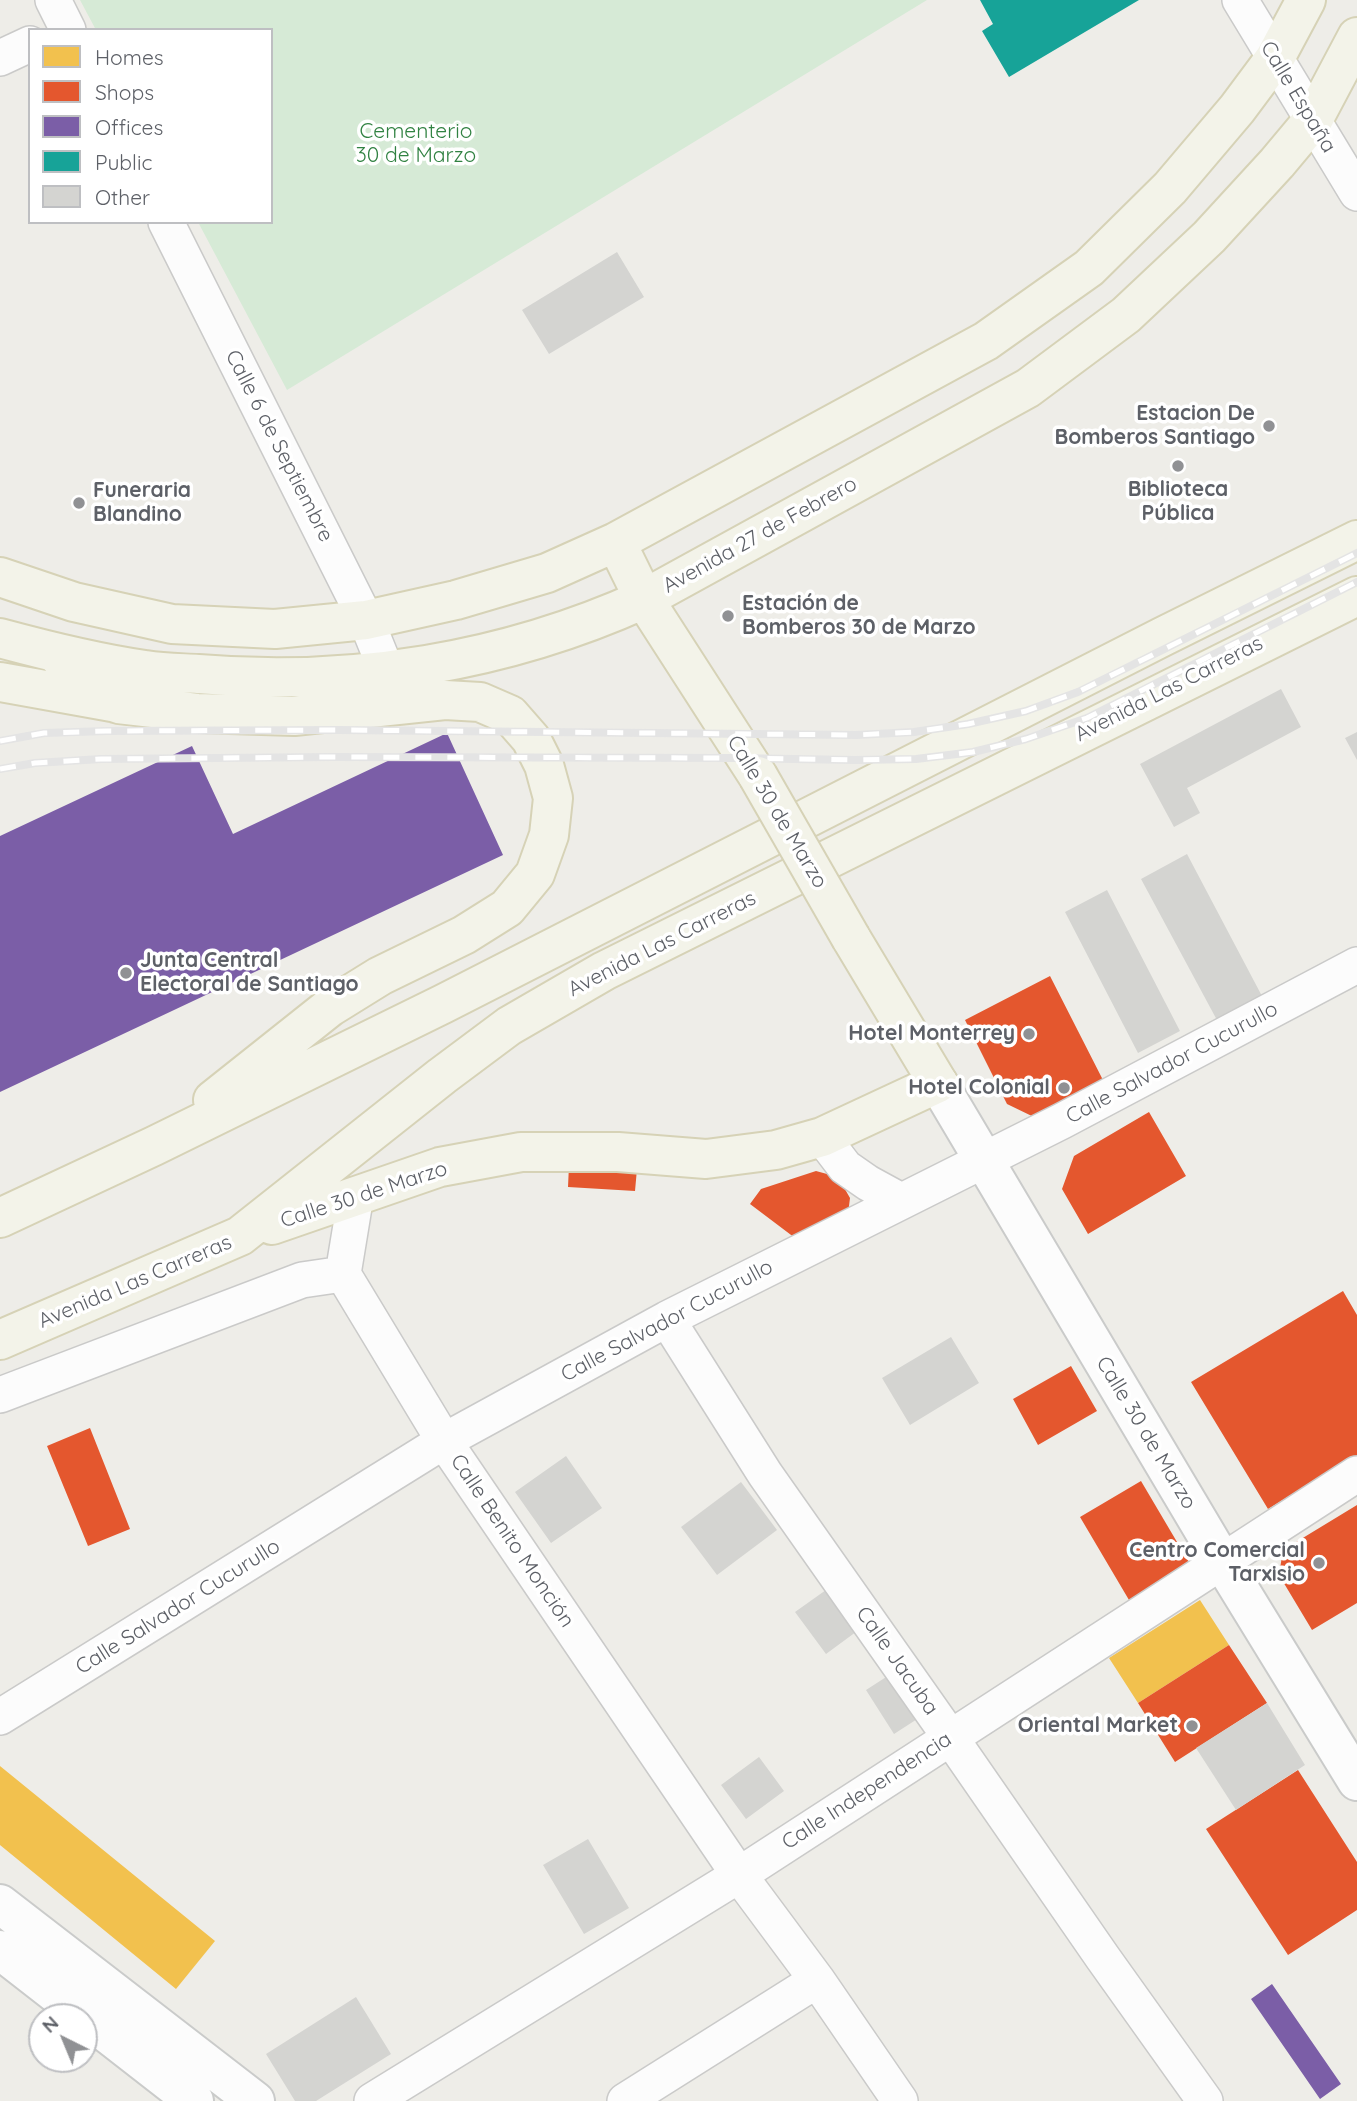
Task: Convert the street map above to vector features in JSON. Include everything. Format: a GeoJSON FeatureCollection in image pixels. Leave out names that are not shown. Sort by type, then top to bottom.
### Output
{"type":"FeatureCollection","features":[{"type":"Feature","properties":{"kind":"main road"},"geometry":{"type":"LineString","coordinates":[[0,577],[75,602],[172,624],[275,629],[366,620],[456,600],[547,573],[616,542],[986,341],[1089,268],[1170,188],[1237,109],[1275,58],[1306,0]]}},
{"type":"Feature","properties":{"kind":"main road","name":"Avenida 27 de Febrero"},"geometry":{"type":"LineString","coordinates":[[0,638],[55,653],[146,670],[237,678],[309,677],[387,672],[492,653],[598,620],[644,599],[1028,388],[1126,315],[1209,237],[1313,120],[1357,37]]}},
{"type":"Feature","properties":{"kind":"main road"},"geometry":{"type":"LineString","coordinates":[[0,1217],[154,1146],[443,1004],[1357,540]]}},
{"type":"Feature","properties":{"kind":"main road","name":"Calle 30 de Marzo"},"geometry":{"type":"LineString","coordinates":[[616,542],[644,599],[758,776],[851,938],[1222,1561],[1357,1781]]}},
{"type":"Feature","properties":{"kind":"main road","name":"Avenida Las Carreras"},"geometry":{"type":"LineString","coordinates":[[0,1340],[240,1236],[509,1026],[604,971],[1357,596]]}},
{"type":"Feature","properties":{"kind":"main road"},"geometry":{"type":"LineString","coordinates":[[55,653],[75,602]]}},
{"type":"Feature","properties":{"kind":"main road"},"geometry":{"type":"LineString","coordinates":[[0,666],[55,653]]}},
{"type":"Feature","properties":{"kind":"main road"},"geometry":{"type":"LineString","coordinates":[[55,653],[118,704]]}},
{"type":"Feature","properties":{"kind":"main road"},"geometry":{"type":"LineString","coordinates":[[0,682],[118,704],[197,713],[294,716],[445,700],[481,702],[510,715],[531,739],[544,765],[553,798],[549,835],[535,874],[507,908],[464,935],[380,976],[330,1007],[154,1146]]}},
{"type":"Feature","properties":{"kind":"main road"},"geometry":{"type":"LineString","coordinates":[[330,1007],[443,1004]]}},
{"type":"Feature","properties":{"kind":"main road","name":"Calle 30 de Marzo"},"geometry":{"type":"LineString","coordinates":[[240,1236],[440,1167],[521,1152],[618,1152],[706,1159],[776,1150],[822,1136],[938,1083]]}},
{"type":"Feature","properties":{"kind":"main road"},"geometry":{"type":"LineString","coordinates":[[0,1208],[37,1201]]}},
{"type":"Feature","properties":{"kind":"main road"},"geometry":{"type":"LineString","coordinates":[[0,1904],[255,2101]]}},
{"type":"Feature","properties":{"kind":"main road"},"geometry":{"type":"LineString","coordinates":[[0,1950],[194,2101]]}},
{"type":"Feature","properties":{"kind":"street","name":"Calle España"},"geometry":{"type":"LineString","coordinates":[[1240,0],[1357,193]]}},
{"type":"Feature","properties":{"kind":"street"},"geometry":{"type":"LineString","coordinates":[[0,58],[28,45]]}},
{"type":"Feature","properties":{"kind":"street","name":"Calle 6 de Septiembre"},"geometry":{"type":"LineString","coordinates":[[167,224],[366,620],[387,672]]}},
{"type":"Feature","properties":{"kind":"street","name":"Calle Salvador Cucurullo"},"geometry":{"type":"LineString","coordinates":[[0,1717],[444,1441],[667,1320],[985,1160],[1357,965]]}},
{"type":"Feature","properties":{"kind":"street"},"geometry":{"type":"LineString","coordinates":[[822,1136],[845,1167],[901,1201]]}},
{"type":"Feature","properties":{"kind":"street"},"geometry":{"type":"LineString","coordinates":[[0,1395],[302,1280],[343,1274],[356,1195]]}},
{"type":"Feature","properties":{"kind":"street","name":"Calle Benito Monción"},"geometry":{"type":"LineString","coordinates":[[343,1274],[444,1441],[739,1875],[817,1980],[900,2101]]}},
{"type":"Feature","properties":{"kind":"street","name":"Calle Jacuba"},"geometry":{"type":"LineString","coordinates":[[667,1320],[765,1474],[1205,2101]]}},
{"type":"Feature","properties":{"kind":"street","name":"Calle Independencia"},"geometry":{"type":"LineString","coordinates":[[372,2101],[739,1875],[1357,1474]]}},
{"type":"Feature","properties":{"kind":"street"},"geometry":{"type":"LineString","coordinates":[[625,2101],[817,1980]]}},
{"type":"Feature","properties":{"kind":"green space","name":"Cementerio 30 de Marzo"},"geometry":{"type":"Polygon","coordinates":[[[80,0],[927,0],[287,390],[199,224],[273,224],[273,28],[95,28],[80,0]]]}},
{"type":"Feature","properties":{"kind":"building: Homes"},"geometry":{"type":"Polygon","coordinates":[[[1200,1600],[1229,1645],[1138,1703],[1109,1658],[1200,1600]]]}},
{"type":"Feature","properties":{"kind":"building: Homes"},"geometry":{"type":"Polygon","coordinates":[[[0,1766],[215,1941],[176,1989],[0,1845],[0,1766]]]}},
{"type":"Feature","properties":{"kind":"building: Shops"},"geometry":{"type":"Polygon","coordinates":[[[1050,976],[1105,1084],[1038,1119],[1007,1104],[965,1020],[1050,976]]]}},
{"type":"Feature","properties":{"kind":"building: Shops"},"geometry":{"type":"Polygon","coordinates":[[[1149,1112],[1186,1176],[1088,1234],[1062,1189],[1074,1156],[1149,1112]]]}},
{"type":"Feature","properties":{"kind":"building: Shops"},"geometry":{"type":"Polygon","coordinates":[[[569,1165],[637,1169],[635,1191],[568,1187],[569,1165]]]}},
{"type":"Feature","properties":{"kind":"building: Shops"},"geometry":{"type":"Polygon","coordinates":[[[816,1171],[838,1177],[850,1198],[847,1222],[803,1244],[750,1204],[761,1189],[816,1171]]]}},
{"type":"Feature","properties":{"kind":"building: Shops"},"geometry":{"type":"Polygon","coordinates":[[[1343,1291],[1357,1315],[1357,1455],[1268,1509],[1191,1382],[1343,1291]]]}},
{"type":"Feature","properties":{"kind":"building: Shops"},"geometry":{"type":"Polygon","coordinates":[[[1071,1366],[1097,1411],[1038,1445],[1013,1399],[1071,1366]]]}},
{"type":"Feature","properties":{"kind":"building: Shops"},"geometry":{"type":"Polygon","coordinates":[[[90,1428],[130,1529],[88,1546],[47,1446],[90,1428]]]}},
{"type":"Feature","properties":{"kind":"building: Shops"},"geometry":{"type":"Polygon","coordinates":[[[1141,1481],[1190,1564],[1129,1600],[1080,1517],[1141,1481]]]}},
{"type":"Feature","properties":{"kind":"building: Shops","name":"Centro Comercial Tarxisio"},"geometry":{"type":"Polygon","coordinates":[[[1357,1505],[1357,1603],[1312,1630],[1279,1575],[1283,1550],[1357,1505]]]}},
{"type":"Feature","properties":{"kind":"building: Shops","name":"Oriental Market"},"geometry":{"type":"Polygon","coordinates":[[[1229,1645],[1267,1703],[1175,1762],[1138,1703],[1229,1645]]]}},
{"type":"Feature","properties":{"kind":"building: Shops"},"geometry":{"type":"Polygon","coordinates":[[[1298,1770],[1357,1862],[1357,1910],[1288,1955],[1206,1829],[1298,1770]]]}},
{"type":"Feature","properties":{"kind":"building: Offices","name":"Junta Central Electoral de Santiago"},"geometry":{"type":"Polygon","coordinates":[[[447,733],[503,855],[0,1092],[0,836],[192,746],[233,834],[447,733]]]}},
{"type":"Feature","properties":{"kind":"building: Offices"},"geometry":{"type":"Polygon","coordinates":[[[1272,1984],[1341,2084],[1320,2099],[1251,1999],[1272,1984]]]}},
{"type":"Feature","properties":{"kind":"building: Public"},"geometry":{"type":"Polygon","coordinates":[[[980,0],[1139,0],[1009,77],[982,31],[993,24],[980,0]]]}},
{"type":"Feature","properties":{"kind":"building: Other"},"geometry":{"type":"Polygon","coordinates":[[[617,252],[644,297],[549,354],[522,310],[617,252]]]}},
{"type":"Feature","properties":{"kind":"building: Other"},"geometry":{"type":"Polygon","coordinates":[[[1281,689],[1301,727],[1187,788],[1200,813],[1174,827],[1140,764],[1281,689]]]}},
{"type":"Feature","properties":{"kind":"building: Other"},"geometry":{"type":"Polygon","coordinates":[[[1357,732],[1357,760],[1345,738],[1357,732]]]}},
{"type":"Feature","properties":{"kind":"building: Other"},"geometry":{"type":"Polygon","coordinates":[[[1187,854],[1263,998],[1218,1022],[1141,879],[1187,854]]]}},
{"type":"Feature","properties":{"kind":"building: Other"},"geometry":{"type":"Polygon","coordinates":[[[1107,890],[1180,1031],[1138,1053],[1065,912],[1107,890]]]}},
{"type":"Feature","properties":{"kind":"building: Other"},"geometry":{"type":"Polygon","coordinates":[[[951,1337],[979,1383],[910,1425],[882,1378],[951,1337]]]}},
{"type":"Feature","properties":{"kind":"building: Other"},"geometry":{"type":"Polygon","coordinates":[[[566,1456],[602,1508],[551,1543],[515,1492],[566,1456]]]}},
{"type":"Feature","properties":{"kind":"building: Other"},"geometry":{"type":"Polygon","coordinates":[[[741,1482],[777,1530],[717,1575],[681,1527],[741,1482]]]}},
{"type":"Feature","properties":{"kind":"building: Other"},"geometry":{"type":"Polygon","coordinates":[[[833,1585],[864,1626],[826,1654],[795,1612],[833,1585]]]}},
{"type":"Feature","properties":{"kind":"building: Other"},"geometry":{"type":"Polygon","coordinates":[[[897,1670],[925,1714],[894,1734],[866,1690],[897,1670]]]}},
{"type":"Feature","properties":{"kind":"building: Other"},"geometry":{"type":"Polygon","coordinates":[[[1267,1703],[1305,1765],[1236,1810],[1196,1748],[1267,1703]]]}},
{"type":"Feature","properties":{"kind":"building: Other"},"geometry":{"type":"Polygon","coordinates":[[[759,1757],[784,1791],[746,1819],[721,1785],[759,1757]]]}},
{"type":"Feature","properties":{"kind":"building: Other"},"geometry":{"type":"Polygon","coordinates":[[[588,1839],[629,1908],[584,1934],[543,1865],[588,1839]]]}},
{"type":"Feature","properties":{"kind":"building: Other"},"geometry":{"type":"Polygon","coordinates":[[[356,1997],[391,2054],[316,2101],[295,2101],[266,2054],[356,1997]]]}},
{"type":"Feature","properties":{"kind":"railway"},"geometry":{"type":"LineString","coordinates":[[0,741],[44,733],[107,731],[339,730],[856,735],[914,732],[1026,711],[1078,692],[1357,553]]}},
{"type":"Feature","properties":{"kind":"railway"},"geometry":{"type":"LineString","coordinates":[[0,769],[35,763],[101,759],[333,757],[855,760],[916,759],[973,752],[1026,739],[1087,718],[1357,582]]}},
{"type":"Feature","properties":{"kind":"place","name":"Estacion De Bomberos Santiago"},"geometry":{"type":"Point","coordinates":[1269,426]}},
{"type":"Feature","properties":{"kind":"place","name":"Biblioteca Pública"},"geometry":{"type":"Point","coordinates":[1178,466]}},
{"type":"Feature","properties":{"kind":"place","name":"Funeraria Blandino"},"geometry":{"type":"Point","coordinates":[79,503]}},
{"type":"Feature","properties":{"kind":"place","name":"Estación de Bomberos 30 de Marzo"},"geometry":{"type":"Point","coordinates":[728,616]}},
{"type":"Feature","properties":{"kind":"place","name":"Junta Central Electoral de Santiago"},"geometry":{"type":"Point","coordinates":[126,973]}},
{"type":"Feature","properties":{"kind":"place","name":"Hotel Monterrey"},"geometry":{"type":"Point","coordinates":[1029,1034]}},
{"type":"Feature","properties":{"kind":"place","name":"Hotel Colonial"},"geometry":{"type":"Point","coordinates":[1064,1088]}},
{"type":"Feature","properties":{"kind":"place","name":"Centro Comercial Tarxisio"},"geometry":{"type":"Point","coordinates":[1319,1563]}},
{"type":"Feature","properties":{"kind":"place","name":"Oriental Market"},"geometry":{"type":"Point","coordinates":[1192,1726]}}]}
